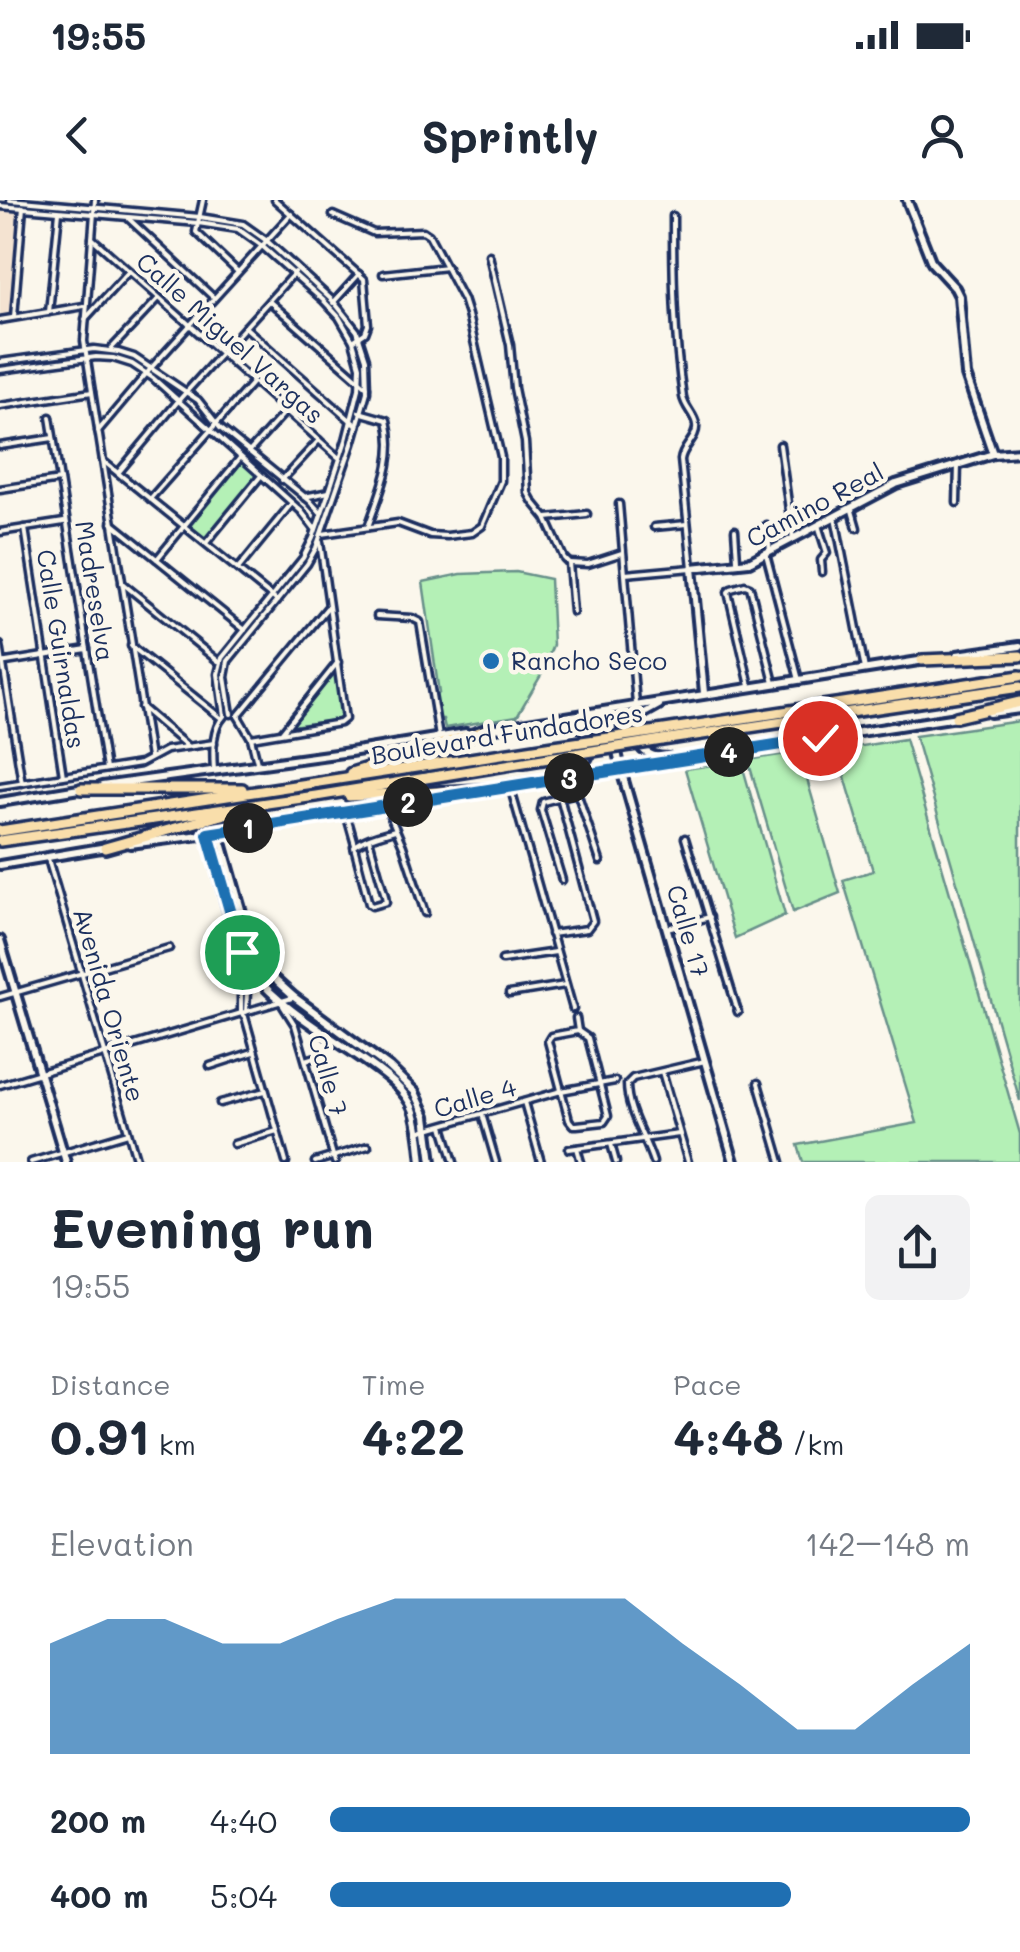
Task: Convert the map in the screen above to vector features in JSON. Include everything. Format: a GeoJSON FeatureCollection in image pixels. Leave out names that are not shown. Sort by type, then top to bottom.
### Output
{"type":"FeatureCollection","features":[{"type":"Feature","properties":{"kind":"highway"},"geometry":{"type":"LineString","coordinates":[[922,660],[1020,656]]}},
{"type":"Feature","properties":{"kind":"highway","name":"Boulevard Fundadores"},"geometry":{"type":"LineString","coordinates":[[0,831],[36,831],[316,796],[1020,676]]}},
{"type":"Feature","properties":{"kind":"highway","name":"Boulevard Fundadores"},"geometry":{"type":"LineString","coordinates":[[0,842],[36,831],[270,790],[1020,687]]}},
{"type":"Feature","properties":{"kind":"highway"},"geometry":{"type":"LineString","coordinates":[[956,718],[1020,706]]}},
{"type":"Feature","properties":{"kind":"highway"},"geometry":{"type":"LineString","coordinates":[[327,782],[486,730]]}},
{"type":"Feature","properties":{"kind":"highway"},"geometry":{"type":"LineString","coordinates":[[81,789],[270,790]]}},
{"type":"Feature","properties":{"kind":"highway"},"geometry":{"type":"LineString","coordinates":[[316,796],[489,789]]}},
{"type":"Feature","properties":{"kind":"highway"},"geometry":{"type":"LineString","coordinates":[[104,848],[254,804]]}},
{"type":"Feature","properties":{"kind":"main road"},"geometry":{"type":"LineString","coordinates":[[907,200],[932,262],[959,296],[966,375],[993,454]]}},
{"type":"Feature","properties":{"kind":"main road","name":"Camino Real"},"geometry":{"type":"LineString","coordinates":[[692,568],[738,565],[768,553],[896,484],[993,454],[1020,452]]}},
{"type":"Feature","properties":{"kind":"main road"},"geometry":{"type":"LineString","coordinates":[[692,568],[704,693]]}},
{"type":"Feature","properties":{"kind":"main road"},"geometry":{"type":"LineString","coordinates":[[0,804],[1020,646]]}},
{"type":"Feature","properties":{"kind":"main road"},"geometry":{"type":"LineString","coordinates":[[678,697],[641,715],[637,738],[651,756],[696,758]]}},
{"type":"Feature","properties":{"kind":"main road","name":"Calle 17"},"geometry":{"type":"LineString","coordinates":[[608,710],[621,770],[734,1162]]}},
{"type":"Feature","properties":{"kind":"main road"},"geometry":{"type":"LineString","coordinates":[[0,861],[34,860],[208,834],[956,718]]}},
{"type":"Feature","properties":{"kind":"main road"},"geometry":{"type":"LineString","coordinates":[[546,720],[574,722],[585,730],[590,747],[583,767],[550,780]]}},
{"type":"Feature","properties":{"kind":"main road"},"geometry":{"type":"LineString","coordinates":[[218,832],[256,957],[271,978],[294,997],[405,1080],[422,1104],[432,1162]]}},
{"type":"Feature","properties":{"kind":"main road"},"geometry":{"type":"LineString","coordinates":[[208,834],[238,939],[252,971],[281,1002],[405,1094],[414,1111],[422,1162]]}},
{"type":"Feature","properties":{"kind":"main road"},"geometry":{"type":"LineString","coordinates":[[0,940],[66,1162]]}},
{"type":"Feature","properties":{"kind":"street"},"geometry":{"type":"LineString","coordinates":[[10,200],[128,218],[199,220]]}},
{"type":"Feature","properties":{"kind":"street"},"geometry":{"type":"LineString","coordinates":[[95,200],[85,350],[150,758]]}},
{"type":"Feature","properties":{"kind":"street"},"geometry":{"type":"LineString","coordinates":[[203,200],[195,230],[238,272]]}},
{"type":"Feature","properties":{"kind":"street"},"geometry":{"type":"LineString","coordinates":[[274,200],[365,282],[368,324],[365,333],[353,341]]}},
{"type":"Feature","properties":{"kind":"street"},"geometry":{"type":"LineString","coordinates":[[0,206],[23,203]]}},
{"type":"Feature","properties":{"kind":"street"},"geometry":{"type":"LineString","coordinates":[[14,317],[23,203]]}},
{"type":"Feature","properties":{"kind":"street"},"geometry":{"type":"LineString","coordinates":[[49,312],[59,208]]}},
{"type":"Feature","properties":{"kind":"street"},"geometry":{"type":"LineString","coordinates":[[94,211],[125,210],[243,224],[352,323],[366,359],[367,386],[321,514],[311,558],[244,629],[220,662],[222,717],[214,743],[214,770]]}},
{"type":"Feature","properties":{"kind":"street"},"geometry":{"type":"LineString","coordinates":[[125,210],[128,218],[214,298]]}},
{"type":"Feature","properties":{"kind":"street"},"geometry":{"type":"LineString","coordinates":[[98,430],[291,214]]}},
{"type":"Feature","properties":{"kind":"street"},"geometry":{"type":"LineString","coordinates":[[319,534],[394,524],[435,536],[477,531],[502,476],[468,314],[428,233],[374,233],[334,214]]}},
{"type":"Feature","properties":{"kind":"street"},"geometry":{"type":"LineString","coordinates":[[673,216],[673,276],[684,400],[696,425],[680,460],[692,568]]}},
{"type":"Feature","properties":{"kind":"street","name":"Calle Miguel Vargas"},"geometry":{"type":"LineString","coordinates":[[92,238],[342,461]]}},
{"type":"Feature","properties":{"kind":"street"},"geometry":{"type":"LineString","coordinates":[[488,255],[510,345],[528,488],[569,564],[573,612]]}},
{"type":"Feature","properties":{"kind":"street"},"geometry":{"type":"LineString","coordinates":[[383,274],[447,267]]}},
{"type":"Feature","properties":{"kind":"street"},"geometry":{"type":"LineString","coordinates":[[84,320],[129,271]]}},
{"type":"Feature","properties":{"kind":"street"},"geometry":{"type":"LineString","coordinates":[[118,473],[296,272]]}},
{"type":"Feature","properties":{"kind":"street"},"geometry":{"type":"LineString","coordinates":[[332,304],[359,274]]}},
{"type":"Feature","properties":{"kind":"street"},"geometry":{"type":"LineString","coordinates":[[110,350],[159,298]]}},
{"type":"Feature","properties":{"kind":"street"},"geometry":{"type":"LineString","coordinates":[[270,301],[367,386]]}},
{"type":"Feature","properties":{"kind":"street"},"geometry":{"type":"LineString","coordinates":[[332,304],[358,358],[358,411]]}},
{"type":"Feature","properties":{"kind":"street"},"geometry":{"type":"LineString","coordinates":[[0,320],[86,306]]}},
{"type":"Feature","properties":{"kind":"street"},"geometry":{"type":"LineString","coordinates":[[246,328],[355,424]]}},
{"type":"Feature","properties":{"kind":"street"},"geometry":{"type":"LineString","coordinates":[[0,362],[85,350],[110,350],[134,357],[306,517],[319,534],[345,716],[340,723],[251,738]]}},
{"type":"Feature","properties":{"kind":"street"},"geometry":{"type":"LineString","coordinates":[[0,370],[86,357],[113,358],[149,370],[203,405],[216,424],[315,505],[324,526]]}},
{"type":"Feature","properties":{"kind":"street"},"geometry":{"type":"LineString","coordinates":[[150,499],[254,382]]}},
{"type":"Feature","properties":{"kind":"street"},"geometry":{"type":"LineString","coordinates":[[0,406],[92,392]]}},
{"type":"Feature","properties":{"kind":"street"},"geometry":{"type":"LineString","coordinates":[[249,452],[286,411]]}},
{"type":"Feature","properties":{"kind":"street"},"geometry":{"type":"LineString","coordinates":[[358,411],[386,420],[391,454],[368,527]]}},
{"type":"Feature","properties":{"kind":"street","name":"Madreselva"},"geometry":{"type":"LineString","coordinates":[[50,417],[106,770]]}},
{"type":"Feature","properties":{"kind":"street"},"geometry":{"type":"LineString","coordinates":[[0,446],[53,438]]}},
{"type":"Feature","properties":{"kind":"street"},"geometry":{"type":"LineString","coordinates":[[282,480],[319,440]]}},
{"type":"Feature","properties":{"kind":"street"},"geometry":{"type":"LineString","coordinates":[[780,445],[793,540]]}},
{"type":"Feature","properties":{"kind":"street"},"geometry":{"type":"LineString","coordinates":[[157,559],[240,457]]}},
{"type":"Feature","properties":{"kind":"street"},"geometry":{"type":"LineString","coordinates":[[103,461],[275,598]]}},
{"type":"Feature","properties":{"kind":"street"},"geometry":{"type":"LineString","coordinates":[[231,714],[226,668],[324,526],[342,461]]}},
{"type":"Feature","properties":{"kind":"street"},"geometry":{"type":"LineString","coordinates":[[958,464],[958,503]]}},
{"type":"Feature","properties":{"kind":"street"},"geometry":{"type":"LineString","coordinates":[[206,543],[261,475]]}},
{"type":"Feature","properties":{"kind":"street"},"geometry":{"type":"LineString","coordinates":[[0,489],[60,480]]}},
{"type":"Feature","properties":{"kind":"street"},"geometry":{"type":"LineString","coordinates":[[304,497],[329,492]]}},
{"type":"Feature","properties":{"kind":"street"},"geometry":{"type":"LineString","coordinates":[[238,569],[292,504]]}},
{"type":"Feature","properties":{"kind":"street"},"geometry":{"type":"LineString","coordinates":[[618,504],[636,705]]}},
{"type":"Feature","properties":{"kind":"street"},"geometry":{"type":"LineString","coordinates":[[850,508],[857,528]]}},
{"type":"Feature","properties":{"kind":"street"},"geometry":{"type":"LineString","coordinates":[[546,518],[588,514]]}},
{"type":"Feature","properties":{"kind":"street"},"geometry":{"type":"LineString","coordinates":[[835,516],[865,669]]}},
{"type":"Feature","properties":{"kind":"street"},"geometry":{"type":"LineString","coordinates":[[0,532],[66,521]]}},
{"type":"Feature","properties":{"kind":"street"},"geometry":{"type":"LineString","coordinates":[[112,523],[250,634]]}},
{"type":"Feature","properties":{"kind":"street"},"geometry":{"type":"LineString","coordinates":[[654,527],[687,524]]}},
{"type":"Feature","properties":{"kind":"street"},"geometry":{"type":"LineString","coordinates":[[818,525],[826,554],[821,560],[822,572]]}},
{"type":"Feature","properties":{"kind":"street"},"geometry":{"type":"LineString","coordinates":[[766,526],[768,553],[799,680]]}},
{"type":"Feature","properties":{"kind":"street","name":"Calle Guirnaldas"},"geometry":{"type":"LineString","coordinates":[[25,528],[63,776]]}},
{"type":"Feature","properties":{"kind":"street"},"geometry":{"type":"LineString","coordinates":[[735,530],[738,565]]}},
{"type":"Feature","properties":{"kind":"street"},"geometry":{"type":"LineString","coordinates":[[569,564],[588,564],[623,553]]}},
{"type":"Feature","properties":{"kind":"street","name":"Camino Real"},"geometry":{"type":"LineString","coordinates":[[625,574],[692,568]]}},
{"type":"Feature","properties":{"kind":"street"},"geometry":{"type":"LineString","coordinates":[[122,583],[226,668]]}},
{"type":"Feature","properties":{"kind":"street"},"geometry":{"type":"LineString","coordinates":[[750,686],[728,592],[744,585],[750,587],[774,684]]}},
{"type":"Feature","properties":{"kind":"street"},"geometry":{"type":"LineString","coordinates":[[238,716],[329,606]]}},
{"type":"Feature","properties":{"kind":"street"},"geometry":{"type":"LineString","coordinates":[[377,616],[420,622],[439,737]]}},
{"type":"Feature","properties":{"kind":"street"},"geometry":{"type":"LineString","coordinates":[[0,645],[22,783]]}},
{"type":"Feature","properties":{"kind":"street"},"geometry":{"type":"LineString","coordinates":[[131,646],[222,717]]}},
{"type":"Feature","properties":{"kind":"street"},"geometry":{"type":"LineString","coordinates":[[1,663],[87,650]]}},
{"type":"Feature","properties":{"kind":"street"},"geometry":{"type":"LineString","coordinates":[[282,732],[338,662]]}},
{"type":"Feature","properties":{"kind":"street"},"geometry":{"type":"LineString","coordinates":[[141,707],[187,746]]}},
{"type":"Feature","properties":{"kind":"street"},"geometry":{"type":"LineString","coordinates":[[222,717],[238,716],[251,738],[258,765]]}},
{"type":"Feature","properties":{"kind":"street"},"geometry":{"type":"LineString","coordinates":[[0,786],[140,764],[166,750],[214,743]]}},
{"type":"Feature","properties":{"kind":"street"},"geometry":{"type":"LineString","coordinates":[[506,787],[573,1009]]}},
{"type":"Feature","properties":{"kind":"street"},"geometry":{"type":"LineString","coordinates":[[562,880],[540,806],[543,802],[576,794],[580,798],[600,861]]}},
{"type":"Feature","properties":{"kind":"street"},"geometry":{"type":"LineString","coordinates":[[551,934],[587,929],[593,921],[560,798]]}},
{"type":"Feature","properties":{"kind":"street"},"geometry":{"type":"LineString","coordinates":[[386,806],[424,914]]}},
{"type":"Feature","properties":{"kind":"street"},"geometry":{"type":"LineString","coordinates":[[346,812],[372,906],[386,902],[386,896],[369,839]]}},
{"type":"Feature","properties":{"kind":"street"},"geometry":{"type":"LineString","coordinates":[[355,845],[395,830]]}},
{"type":"Feature","properties":{"kind":"street"},"geometry":{"type":"LineString","coordinates":[[685,838],[738,1012]]}},
{"type":"Feature","properties":{"kind":"street","name":"Avenida Oriente"},"geometry":{"type":"LineString","coordinates":[[48,857],[137,1162]]}},
{"type":"Feature","properties":{"kind":"street"},"geometry":{"type":"LineString","coordinates":[[666,928],[710,917]]}},
{"type":"Feature","properties":{"kind":"street"},"geometry":{"type":"LineString","coordinates":[[0,997],[168,948]]}},
{"type":"Feature","properties":{"kind":"street"},"geometry":{"type":"LineString","coordinates":[[502,960],[556,952]]}},
{"type":"Feature","properties":{"kind":"street"},"geometry":{"type":"LineString","coordinates":[[252,971],[240,995],[286,1162]]}},
{"type":"Feature","properties":{"kind":"street"},"geometry":{"type":"LineString","coordinates":[[509,994],[566,985]]}},
{"type":"Feature","properties":{"kind":"street"},"geometry":{"type":"LineString","coordinates":[[0,1085],[294,997]]}},
{"type":"Feature","properties":{"kind":"street","name":"Calle 7"},"geometry":{"type":"LineString","coordinates":[[281,1002],[295,1025],[334,1159]]}},
{"type":"Feature","properties":{"kind":"street"},"geometry":{"type":"LineString","coordinates":[[576,1018],[578,1031]]}},
{"type":"Feature","properties":{"kind":"street"},"geometry":{"type":"LineString","coordinates":[[578,1031],[588,1038],[600,1084],[608,1116],[604,1122],[573,1125],[548,1040],[551,1036],[578,1031]]}},
{"type":"Feature","properties":{"kind":"street"},"geometry":{"type":"LineString","coordinates":[[210,1066],[254,1052]]}},
{"type":"Feature","properties":{"kind":"street"},"geometry":{"type":"LineString","coordinates":[[306,1060],[320,1056]]}},
{"type":"Feature","properties":{"kind":"street"},"geometry":{"type":"LineString","coordinates":[[653,1162],[637,1124],[627,1084],[634,1078],[705,1061]]}},
{"type":"Feature","properties":{"kind":"street"},"geometry":{"type":"LineString","coordinates":[[662,1072],[688,1162]]}},
{"type":"Feature","properties":{"kind":"street","name":"Calle 4"},"geometry":{"type":"LineString","coordinates":[[418,1132],[615,1080]]}},
{"type":"Feature","properties":{"kind":"street"},"geometry":{"type":"LineString","coordinates":[[758,1083],[781,1162]]}},
{"type":"Feature","properties":{"kind":"street"},"geometry":{"type":"LineString","coordinates":[[220,1103],[265,1091]]}},
{"type":"Feature","properties":{"kind":"street"},"geometry":{"type":"LineString","coordinates":[[524,1102],[541,1162]]}},
{"type":"Feature","properties":{"kind":"street"},"geometry":{"type":"LineString","coordinates":[[482,1114],[496,1162]]}},
{"type":"Feature","properties":{"kind":"street"},"geometry":{"type":"LineString","coordinates":[[444,1126],[454,1162]]}},
{"type":"Feature","properties":{"kind":"street"},"geometry":{"type":"LineString","coordinates":[[234,1144],[277,1131]]}},
{"type":"Feature","properties":{"kind":"street"},"geometry":{"type":"LineString","coordinates":[[31,1162],[128,1133]]}},
{"type":"Feature","properties":{"kind":"street"},"geometry":{"type":"LineString","coordinates":[[570,1149],[679,1134]]}},
{"type":"Feature","properties":{"kind":"street"},"geometry":{"type":"LineString","coordinates":[[611,1144],[616,1162]]}},
{"type":"Feature","properties":{"kind":"street"},"geometry":{"type":"LineString","coordinates":[[315,1162],[368,1146]]}},
{"type":"Feature","properties":{"kind":"street"},"geometry":{"type":"LineString","coordinates":[[577,1148],[581,1162]]}},
{"type":"Feature","properties":{"kind":"shaded area"},"geometry":{"type":"Polygon","coordinates":[[[0,211],[18,213],[10,314],[0,315],[0,211]]]}},
{"type":"Feature","properties":{"kind":"green space"},"geometry":{"type":"Polygon","coordinates":[[[242,462],[257,476],[207,539],[190,526],[242,462]]]}},
{"type":"Feature","properties":{"kind":"green space","name":"Rancho Seco"},"geometry":{"type":"Polygon","coordinates":[[[516,572],[550,579],[553,645],[540,677],[517,716],[445,728],[443,719],[438,719],[434,694],[439,693],[423,582],[461,574],[516,572]]]}},
{"type":"Feature","properties":{"kind":"green space"},"geometry":{"type":"Polygon","coordinates":[[[335,671],[343,719],[292,726],[335,671]]]}},
{"type":"Feature","properties":{"kind":"green space"},"geometry":{"type":"Polygon","coordinates":[[[1020,721],[1020,1101],[915,736],[1020,721]]]}},
{"type":"Feature","properties":{"kind":"green space"},"geometry":{"type":"Polygon","coordinates":[[[905,739],[1020,1134],[1020,1162],[803,1162],[798,1145],[917,1123],[843,880],[873,871],[837,750],[905,739]]]}},
{"type":"Feature","properties":{"kind":"green space"},"geometry":{"type":"Polygon","coordinates":[[[799,752],[840,893],[793,912],[748,760],[799,752]]]}},
{"type":"Feature","properties":{"kind":"green space"},"geometry":{"type":"Polygon","coordinates":[[[741,761],[785,915],[735,938],[685,769],[741,761]]]}},
{"type":"Feature","properties":{"kind":"place","name":"Rancho Seco"},"geometry":{"type":"Point","coordinates":[491,661]}},
{"type":"Feature","properties":{"kind":"route"},"geometry":{"type":"LineString","coordinates":[[242,952],[208,834],[820,738]]}}]}
